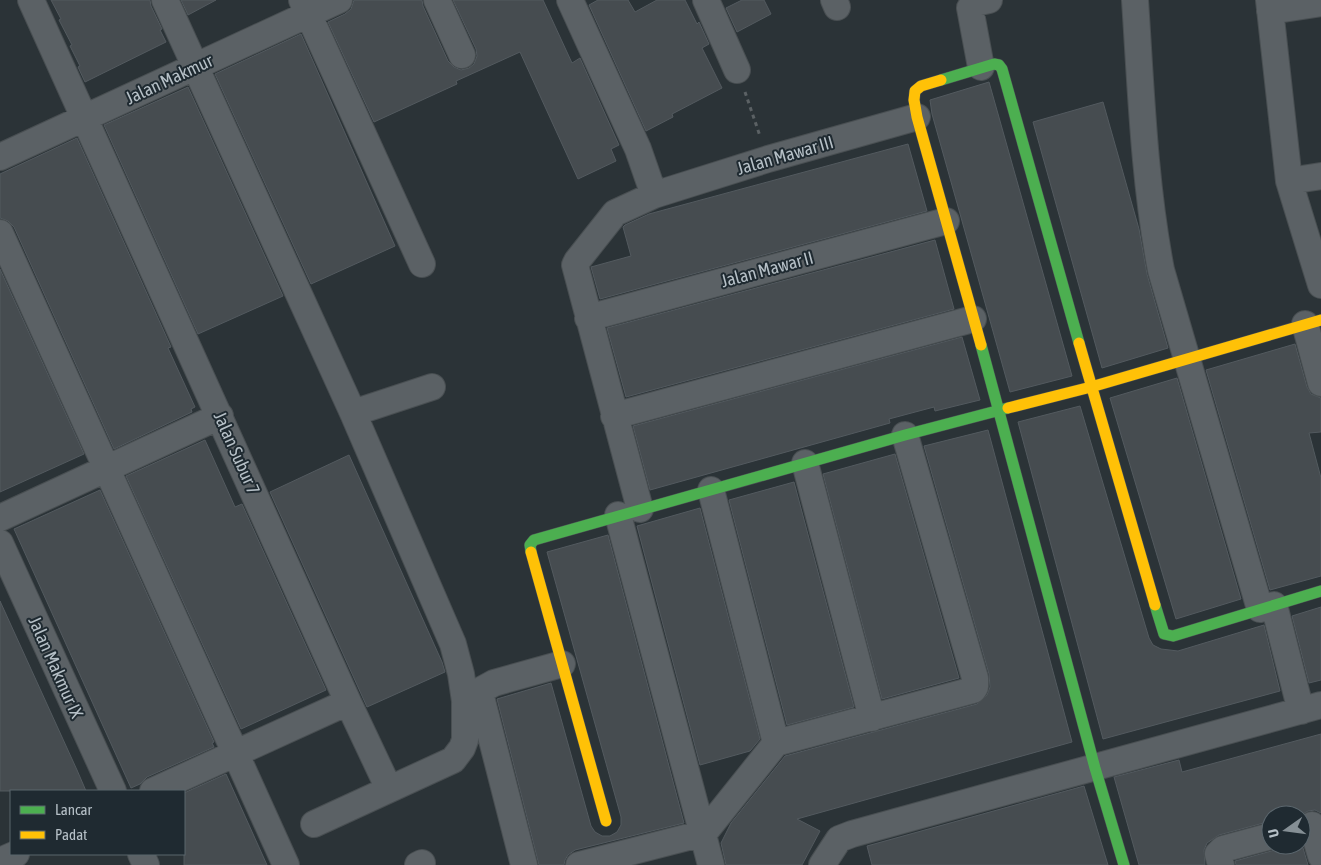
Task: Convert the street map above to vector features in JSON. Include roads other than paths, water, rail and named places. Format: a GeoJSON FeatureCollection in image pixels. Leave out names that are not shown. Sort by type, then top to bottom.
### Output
{"type":"FeatureCollection","features":[{"type":"Feature","properties":{"kind":"street","name":"Jalan Subur 7"},"geometry":{"type":"LineString","coordinates":[[31,0],[389,789]]}},
{"type":"Feature","properties":{"kind":"street"},"geometry":{"type":"LineString","coordinates":[[165,0],[353,413],[453,644],[461,674],[465,701],[465,740],[462,748],[453,760],[314,824]]}},
{"type":"Feature","properties":{"kind":"street","name":"Jalan Makmur"},"geometry":{"type":"LineString","coordinates":[[0,157],[196,66],[306,7],[339,0]]}},
{"type":"Feature","properties":{"kind":"street"},"geometry":{"type":"LineString","coordinates":[[437,0],[462,56]]}},
{"type":"Feature","properties":{"kind":"street"},"geometry":{"type":"LineString","coordinates":[[570,0],[638,150],[654,195]]}},
{"type":"Feature","properties":{"kind":"street"},"geometry":{"type":"LineString","coordinates":[[706,0],[737,70]]}},
{"type":"Feature","properties":{"kind":"street"},"geometry":{"type":"LineString","coordinates":[[981,67],[970,8],[975,3],[989,0]]}},
{"type":"Feature","properties":{"kind":"street"},"geometry":{"type":"LineString","coordinates":[[822,865],[839,840],[852,834],[1311,708],[1267,607],[1187,358],[1161,270],[1154,235],[1146,155],[1135,0]]}},
{"type":"Feature","properties":{"kind":"street"},"geometry":{"type":"LineString","coordinates":[[1321,4],[1269,6],[1289,181],[1321,285]]}},
{"type":"Feature","properties":{"kind":"street"},"geometry":{"type":"LineString","coordinates":[[306,7],[422,264]]}},
{"type":"Feature","properties":{"kind":"street"},"geometry":{"type":"LineString","coordinates":[[1124,865],[1094,768],[999,411],[917,117],[914,96],[915,91],[921,86],[981,67],[996,64],[1002,69],[1091,387],[1164,634],[1173,636],[1321,591]]}},
{"type":"Feature","properties":{"kind":"street","name":"Jalan Mawar III"},"geometry":{"type":"LineString","coordinates":[[711,865],[629,512],[614,416],[575,265],[615,214],[654,195],[768,159],[917,117]]}},
{"type":"Feature","properties":{"kind":"street"},"geometry":{"type":"LineString","coordinates":[[1289,181],[1321,176]]}},
{"type":"Feature","properties":{"kind":"street","name":"Jalan Mawar II"},"geometry":{"type":"LineString","coordinates":[[588,318],[946,221]]}},
{"type":"Feature","properties":{"kind":"street"},"geometry":{"type":"LineString","coordinates":[[0,232],[286,865]]}},
{"type":"Feature","properties":{"kind":"street"},"geometry":{"type":"LineString","coordinates":[[614,416],[973,319]]}},
{"type":"Feature","properties":{"kind":"street"},"geometry":{"type":"LineString","coordinates":[[606,821],[530,549],[530,545],[536,540],[905,435],[1091,387],[1313,322],[1321,383]]}},
{"type":"Feature","properties":{"kind":"street"},"geometry":{"type":"LineString","coordinates":[[353,413],[432,387]]}},
{"type":"Feature","properties":{"kind":"street"},"geometry":{"type":"LineString","coordinates":[[0,518],[220,416]]}},
{"type":"Feature","properties":{"kind":"street"},"geometry":{"type":"LineString","coordinates":[[579,865],[623,859],[704,833],[776,743],[970,692],[975,687],[975,678],[905,435]]}},
{"type":"Feature","properties":{"kind":"street"},"geometry":{"type":"LineString","coordinates":[[805,463],[872,718]]}},
{"type":"Feature","properties":{"kind":"street"},"geometry":{"type":"LineString","coordinates":[[712,490],[776,743]]}},
{"type":"Feature","properties":{"kind":"street","name":"Jalan Makmur IX"},"geometry":{"type":"LineString","coordinates":[[0,544],[113,790]]}},
{"type":"Feature","properties":{"kind":"street"},"geometry":{"type":"LineString","coordinates":[[524,865],[480,693],[483,689],[494,683],[562,664]]}},
{"type":"Feature","properties":{"kind":"street"},"geometry":{"type":"LineString","coordinates":[[155,790],[348,702]]}},
{"type":"Feature","properties":{"kind":"street"},"geometry":{"type":"LineString","coordinates":[[1311,825],[1321,856]]}},
{"type":"Feature","properties":{"kind":"street"},"geometry":{"type":"LineString","coordinates":[[1221,865],[1218,854],[1223,849],[1261,839]]}}]}
